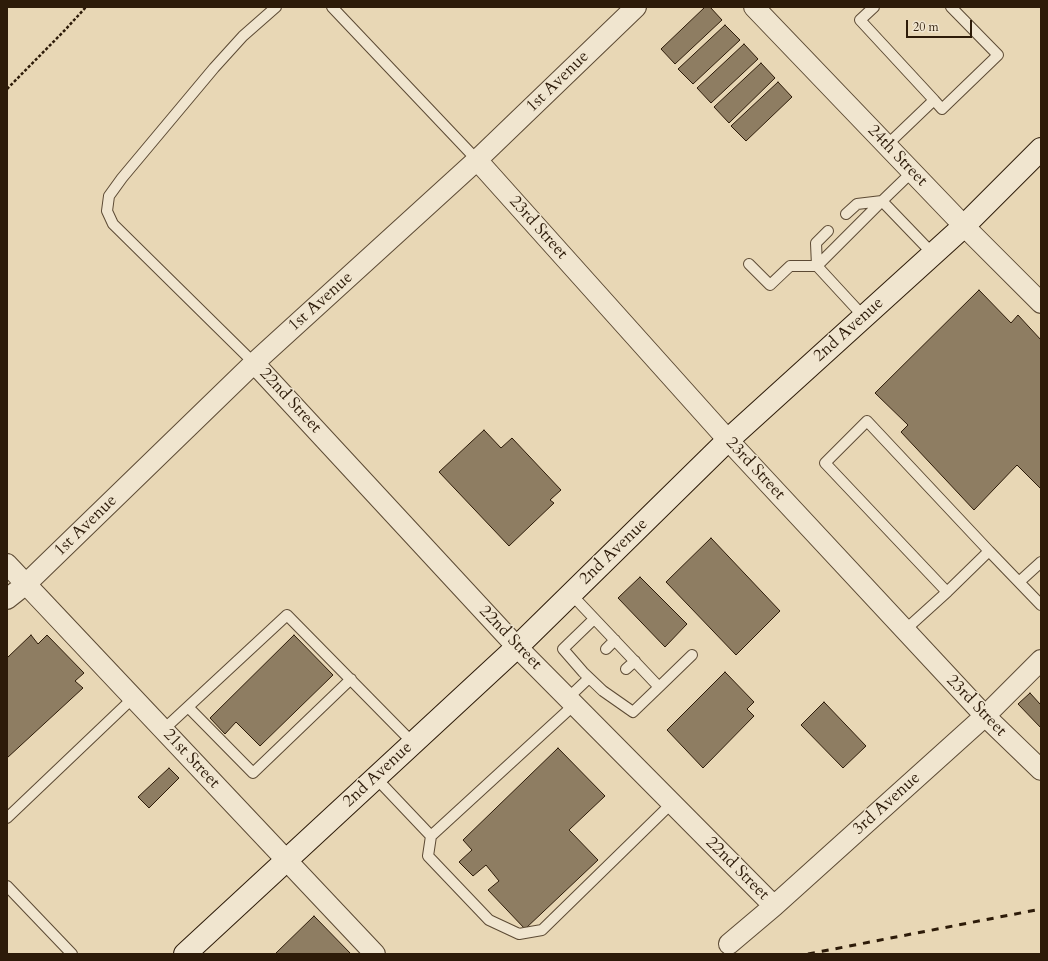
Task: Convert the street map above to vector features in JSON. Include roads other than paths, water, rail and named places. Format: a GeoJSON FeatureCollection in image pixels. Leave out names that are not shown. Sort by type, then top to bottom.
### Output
{"type":"FeatureCollection","features":[{"type":"Feature","properties":{"kind":"main road","name":"2nd Avenue"},"geometry":{"type":"LineString","coordinates":[[185,954],[517,647],[728,440],[964,226],[1041,149]]}},
{"type":"Feature","properties":{"kind":"street","name":"1st Avenue"},"geometry":{"type":"LineString","coordinates":[[7,599],[26,584],[254,363],[477,160],[636,7]]}},
{"type":"Feature","properties":{"kind":"street","name":"24th Street"},"geometry":{"type":"LineString","coordinates":[[754,7],[964,226],[1041,303]]}},
{"type":"Feature","properties":{"kind":"street","name":"23rd Street"},"geometry":{"type":"LineString","coordinates":[[477,160],[728,440],[985,716],[1041,770]]}},
{"type":"Feature","properties":{"kind":"street","name":"22nd Street"},"geometry":{"type":"LineString","coordinates":[[254,363],[517,647],[774,906]]}},
{"type":"Feature","properties":{"kind":"street","name":"21st Street"},"geometry":{"type":"LineString","coordinates":[[7,564],[375,954]]}},
{"type":"Feature","properties":{"kind":"street","name":"3rd Avenue"},"geometry":{"type":"LineString","coordinates":[[729,944],[774,906],[985,716],[1041,660]]}},
{"type":"Feature","properties":{"kind":"lane"},"geometry":{"type":"LineString","coordinates":[[254,363],[113,224],[106,211],[109,196],[122,178],[214,68],[243,36],[276,7]]}},
{"type":"Feature","properties":{"kind":"lane"},"geometry":{"type":"LineString","coordinates":[[332,7],[477,160]]}},
{"type":"Feature","properties":{"kind":"lane"},"geometry":{"type":"LineString","coordinates":[[874,7],[860,20],[942,109],[998,55],[951,7]]}},
{"type":"Feature","properties":{"kind":"lane"},"geometry":{"type":"LineString","coordinates":[[887,145],[934,100]]}},
{"type":"Feature","properties":{"kind":"lane"},"geometry":{"type":"LineString","coordinates":[[749,264],[770,285],[790,266],[817,266],[912,172]]}},
{"type":"Feature","properties":{"kind":"lane"},"geometry":{"type":"LineString","coordinates":[[846,214],[857,204],[882,200]]}},
{"type":"Feature","properties":{"kind":"lane"},"geometry":{"type":"LineString","coordinates":[[882,200],[933,254]]}},
{"type":"Feature","properties":{"kind":"lane"},"geometry":{"type":"LineString","coordinates":[[828,231],[816,243],[817,266],[864,317]]}},
{"type":"Feature","properties":{"kind":"lane"},"geometry":{"type":"LineString","coordinates":[[947,592],[825,463],[867,421],[1041,605]]}},
{"type":"Feature","properties":{"kind":"lane"},"geometry":{"type":"LineString","coordinates":[[905,630],[989,551]]}},
{"type":"Feature","properties":{"kind":"lane"},"geometry":{"type":"LineString","coordinates":[[1019,582],[1041,562]]}},
{"type":"Feature","properties":{"kind":"lane"},"geometry":{"type":"LineString","coordinates":[[571,594],[660,687]]}},
{"type":"Feature","properties":{"kind":"lane"},"geometry":{"type":"LineString","coordinates":[[163,730],[287,615],[413,743]]}},
{"type":"Feature","properties":{"kind":"lane"},"geometry":{"type":"LineString","coordinates":[[594,619],[563,649],[586,675],[606,688],[633,712],[692,655]]}},
{"type":"Feature","properties":{"kind":"lane"},"geometry":{"type":"LineString","coordinates":[[606,649],[615,640]]}},
{"type":"Feature","properties":{"kind":"lane"},"geometry":{"type":"LineString","coordinates":[[626,669],[635,661]]}},
{"type":"Feature","properties":{"kind":"lane"},"geometry":{"type":"LineString","coordinates":[[590,664],[586,675],[571,701],[431,836],[428,856],[490,920],[519,934],[542,930],[672,803]]}},
{"type":"Feature","properties":{"kind":"lane"},"geometry":{"type":"LineString","coordinates":[[188,707],[253,773],[351,679]]}},
{"type":"Feature","properties":{"kind":"lane"},"geometry":{"type":"LineString","coordinates":[[7,818],[133,698]]}},
{"type":"Feature","properties":{"kind":"lane"},"geometry":{"type":"LineString","coordinates":[[376,778],[431,836]]}},
{"type":"Feature","properties":{"kind":"lane"},"geometry":{"type":"LineString","coordinates":[[7,886],[72,954]]}},
{"type":"Feature","properties":{"kind":"railway"},"geometry":{"type":"LineString","coordinates":[[808,954],[1041,909]]}}]}
